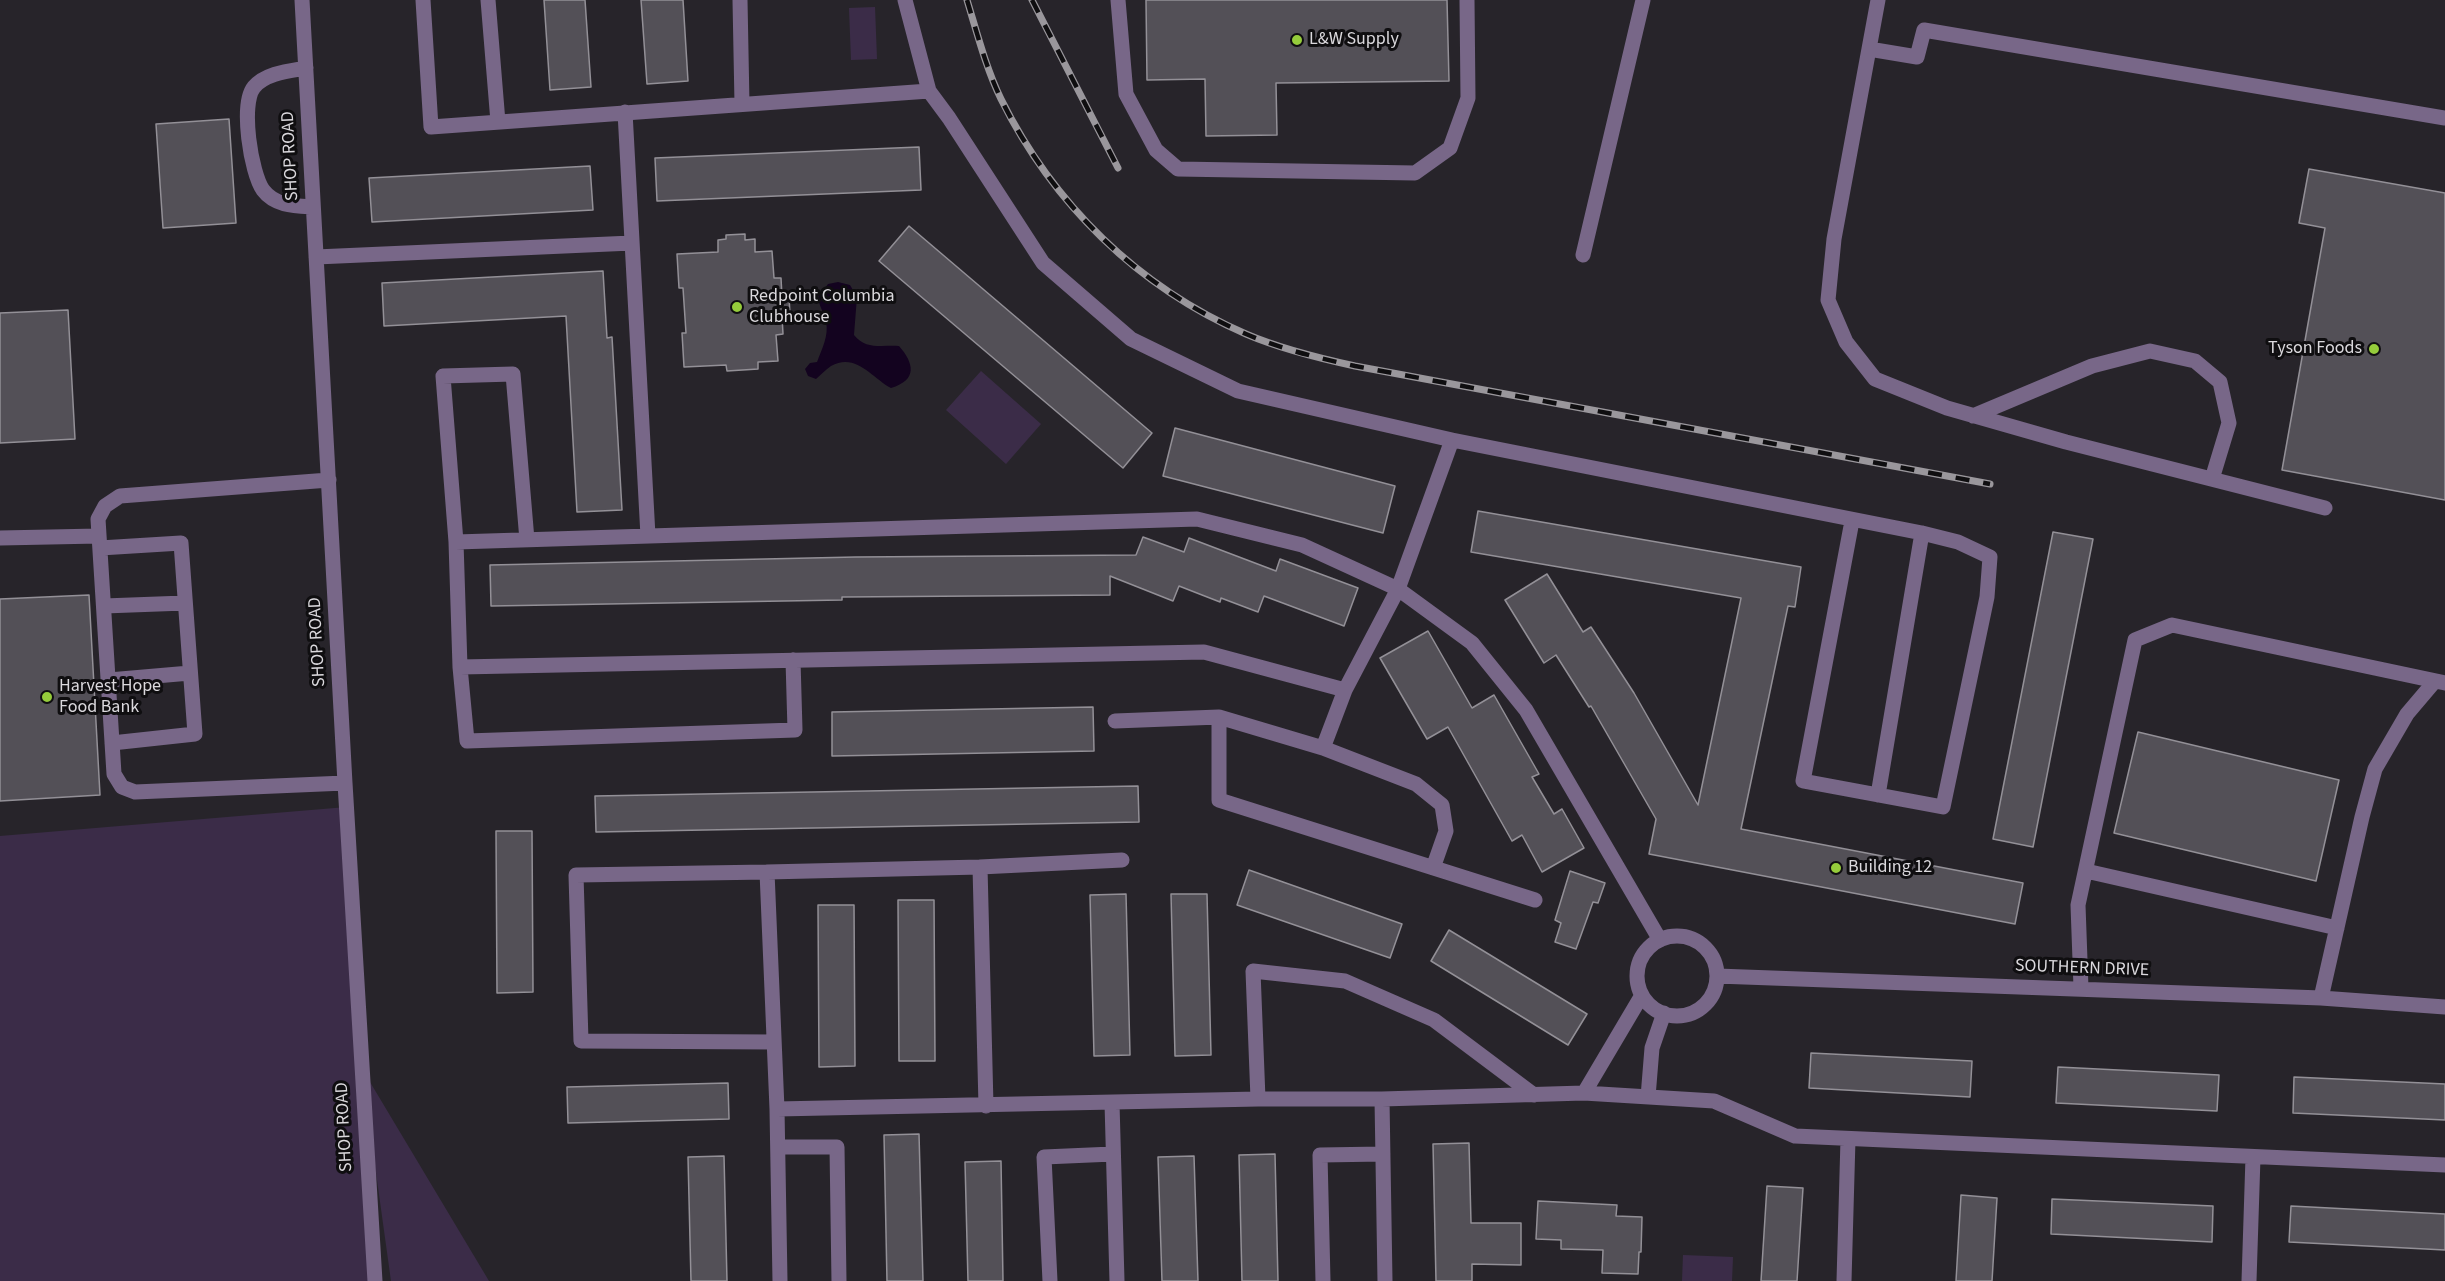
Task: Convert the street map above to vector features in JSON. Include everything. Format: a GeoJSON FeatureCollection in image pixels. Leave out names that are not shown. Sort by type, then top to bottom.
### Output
{"type":"FeatureCollection","features":[{"type":"Feature","properties":{"kind":"street","name":"SHOP ROAD"},"geometry":{"type":"LineString","coordinates":[[302,0],[375,1281]]}},
{"type":"Feature","properties":{"kind":"street"},"geometry":{"type":"LineString","coordinates":[[423,0],[431,127],[929,91]]}},
{"type":"Feature","properties":{"kind":"street"},"geometry":{"type":"LineString","coordinates":[[488,0],[498,122]]}},
{"type":"Feature","properties":{"kind":"street"},"geometry":{"type":"LineString","coordinates":[[740,0],[742,104]]}},
{"type":"Feature","properties":{"kind":"street"},"geometry":{"type":"LineString","coordinates":[[906,0],[929,91],[1043,263],[1131,339],[1238,391],[1452,440],[1923,534],[1958,542],[1989,557],[1987,597],[1943,807],[1803,781],[1852,521]]}},
{"type":"Feature","properties":{"kind":"street"},"geometry":{"type":"LineString","coordinates":[[1118,0],[1126,94],[1156,150],[1178,169],[1415,174],[1450,148],[1468,98],[1467,0]]}},
{"type":"Feature","properties":{"kind":"street"},"geometry":{"type":"LineString","coordinates":[[1583,255],[1643,0]]}},
{"type":"Feature","properties":{"kind":"street"},"geometry":{"type":"LineString","coordinates":[[1878,0],[1834,239],[1828,300],[1846,342],[1875,379],[1973,416],[2325,508]]}},
{"type":"Feature","properties":{"kind":"street"},"geometry":{"type":"LineString","coordinates":[[1869,49],[1917,57],[1924,30],[2445,118]]}},
{"type":"Feature","properties":{"kind":"street"},"geometry":{"type":"LineString","coordinates":[[306,68],[273,75],[254,87],[247,107],[253,168],[264,191],[283,205],[314,207]]}},
{"type":"Feature","properties":{"kind":"street"},"geometry":{"type":"LineString","coordinates":[[625,112],[648,536]]}},
{"type":"Feature","properties":{"kind":"street"},"geometry":{"type":"LineString","coordinates":[[316,257],[632,243]]}},
{"type":"Feature","properties":{"kind":"street"},"geometry":{"type":"LineString","coordinates":[[1973,416],[2092,366],[2150,351],[2195,361],[2220,382],[2229,423],[2212,479]]}},
{"type":"Feature","properties":{"kind":"street"},"geometry":{"type":"LineString","coordinates":[[527,540],[513,374],[443,376],[456,542],[460,667],[467,741],[795,730],[793,660]]}},
{"type":"Feature","properties":{"kind":"street"},"geometry":{"type":"LineString","coordinates":[[1323,748],[1345,690],[1398,589],[1452,440]]}},
{"type":"Feature","properties":{"kind":"street"},"geometry":{"type":"LineString","coordinates":[[329,480],[120,496],[105,506],[98,519],[114,774],[122,787],[135,792],[345,783]]}},
{"type":"Feature","properties":{"kind":"street"},"geometry":{"type":"LineString","coordinates":[[456,542],[1197,519],[1302,545],[1398,589],[1472,643],[1526,710],[1660,940]]}},
{"type":"Feature","properties":{"kind":"street"},"geometry":{"type":"LineString","coordinates":[[1878,795],[1923,534]]}},
{"type":"Feature","properties":{"kind":"street"},"geometry":{"type":"LineString","coordinates":[[0,538],[181,543],[195,734],[112,743]]}},
{"type":"Feature","properties":{"kind":"street"},"geometry":{"type":"LineString","coordinates":[[104,606],[185,603]]}},
{"type":"Feature","properties":{"kind":"street"},"geometry":{"type":"LineString","coordinates":[[2081,988],[2078,905],[2135,640],[2172,625],[2440,682]]}},
{"type":"Feature","properties":{"kind":"street"},"geometry":{"type":"LineString","coordinates":[[460,667],[1204,652],[1345,690]]}},
{"type":"Feature","properties":{"kind":"street"},"geometry":{"type":"LineString","coordinates":[[108,680],[190,673]]}},
{"type":"Feature","properties":{"kind":"street"},"geometry":{"type":"LineString","coordinates":[[2321,998],[2375,769],[2407,714],[2440,682]]}},
{"type":"Feature","properties":{"kind":"street"},"geometry":{"type":"LineString","coordinates":[[1219,717],[1219,800],[1535,900]]}},
{"type":"Feature","properties":{"kind":"street"},"geometry":{"type":"LineString","coordinates":[[1115,721],[1219,717],[1323,748],[1416,784],[1442,805],[1446,831],[1433,868]]}},
{"type":"Feature","properties":{"kind":"street"},"geometry":{"type":"LineString","coordinates":[[774,1042],[581,1041],[576,875],[980,867],[1122,860]]}},
{"type":"Feature","properties":{"kind":"street"},"geometry":{"type":"LineString","coordinates":[[980,867],[986,1106]]}},
{"type":"Feature","properties":{"kind":"street"},"geometry":{"type":"LineString","coordinates":[[2086,871],[2337,928]]}},
{"type":"Feature","properties":{"kind":"street"},"geometry":{"type":"LineString","coordinates":[[767,872],[777,1109],[780,1281]]}},
{"type":"Feature","properties":{"kind":"street"},"geometry":{"type":"LineString","coordinates":[[1673,936],[1686,937],[1698,942],[1709,951],[1718,976],[1709,1001],[1699,1010],[1687,1015],[1673,1016],[1650,1005],[1642,995],[1638,983],[1638,970],[1646,952],[1660,940],[1673,936]]}},
{"type":"Feature","properties":{"kind":"street"},"geometry":{"type":"LineString","coordinates":[[1258,1099],[1253,971],[1346,981],[1434,1020],[1534,1095]]}},
{"type":"Feature","properties":{"kind":"street","name":"SOUTHERN DRIVE"},"geometry":{"type":"LineString","coordinates":[[1718,976],[2321,998],[2445,1007]]}},
{"type":"Feature","properties":{"kind":"street"},"geometry":{"type":"LineString","coordinates":[[1584,1093],[1642,995]]}},
{"type":"Feature","properties":{"kind":"street"},"geometry":{"type":"LineString","coordinates":[[1648,1097],[1652,1048],[1664,1012]]}},
{"type":"Feature","properties":{"kind":"street"},"geometry":{"type":"LineString","coordinates":[[777,1109],[1258,1099],[1383,1099],[1584,1093],[1714,1101],[1795,1136],[2445,1165]]}},
{"type":"Feature","properties":{"kind":"street"},"geometry":{"type":"LineString","coordinates":[[1383,1099],[1385,1281]]}},
{"type":"Feature","properties":{"kind":"street"},"geometry":{"type":"LineString","coordinates":[[1112,1103],[1117,1281]]}},
{"type":"Feature","properties":{"kind":"street"},"geometry":{"type":"LineString","coordinates":[[1844,1281],[1848,1139]]}},
{"type":"Feature","properties":{"kind":"street"},"geometry":{"type":"LineString","coordinates":[[778,1147],[837,1147],[839,1281]]}},
{"type":"Feature","properties":{"kind":"street"},"geometry":{"type":"LineString","coordinates":[[1050,1281],[1044,1157],[1113,1154]]}},
{"type":"Feature","properties":{"kind":"street"},"geometry":{"type":"LineString","coordinates":[[1323,1281],[1320,1155],[1383,1154]]}},
{"type":"Feature","properties":{"kind":"street"},"geometry":{"type":"LineString","coordinates":[[2248,1281],[2253,1157]]}},
{"type":"Feature","properties":{"kind":"shaded area"},"geometry":{"type":"Polygon","coordinates":[[[875,7],[877,59],[851,60],[849,8],[875,7]]]}},
{"type":"Feature","properties":{"kind":"shaded area"},"geometry":{"type":"Polygon","coordinates":[[[838,282],[850,285],[857,297],[854,335],[869,345],[899,346],[904,352],[911,370],[909,376],[900,385],[891,388],[863,368],[848,362],[831,366],[816,379],[808,376],[805,369],[810,363],[817,362],[827,332],[818,297],[828,284],[838,282]]]}},
{"type":"Feature","properties":{"kind":"shaded area"},"geometry":{"type":"Polygon","coordinates":[[[981,371],[1041,424],[1006,464],[946,410],[981,371]]]}},
{"type":"Feature","properties":{"kind":"shaded area"},"geometry":{"type":"Polygon","coordinates":[[[347,807],[361,1067],[489,1281],[391,1281],[363,1079],[376,1281],[0,1281],[0,836],[347,807]]]}},
{"type":"Feature","properties":{"kind":"shaded area"},"geometry":{"type":"Polygon","coordinates":[[[1683,1255],[1733,1257],[1732,1281],[1682,1281],[1683,1255]]]}},
{"type":"Feature","properties":{"kind":"building"},"geometry":{"type":"Polygon","coordinates":[[[544,0],[585,0],[591,87],[550,90],[544,0]]]}},
{"type":"Feature","properties":{"kind":"building"},"geometry":{"type":"Polygon","coordinates":[[[641,0],[683,0],[688,81],[647,84],[641,0]]]}},
{"type":"Feature","properties":{"kind":"building","name":"L&W Supply"},"geometry":{"type":"Polygon","coordinates":[[[1146,0],[1447,0],[1449,81],[1276,83],[1277,135],[1206,136],[1205,79],[1147,80],[1146,0]]]}},
{"type":"Feature","properties":{"kind":"building"},"geometry":{"type":"Polygon","coordinates":[[[229,119],[236,223],[163,228],[156,124],[229,119]]]}},
{"type":"Feature","properties":{"kind":"building"},"geometry":{"type":"Polygon","coordinates":[[[919,147],[921,190],[657,201],[655,158],[919,147]]]}},
{"type":"Feature","properties":{"kind":"building"},"geometry":{"type":"Polygon","coordinates":[[[590,166],[593,210],[372,222],[369,178],[590,166]]]}},
{"type":"Feature","properties":{"kind":"building","name":"Tyson Foods"},"geometry":{"type":"Polygon","coordinates":[[[2309,169],[2445,193],[2445,500],[2282,470],[2325,228],[2299,223],[2309,169]]]}},
{"type":"Feature","properties":{"kind":"building"},"geometry":{"type":"Polygon","coordinates":[[[909,226],[1152,433],[1123,468],[879,261],[909,226]]]}},
{"type":"Feature","properties":{"kind":"building","name":"Redpoint Columbia Clubhouse"},"geometry":{"type":"Polygon","coordinates":[[[745,234],[745,240],[755,239],[755,252],[772,251],[774,278],[781,278],[782,297],[789,296],[790,315],[782,316],[783,334],[776,335],[778,361],[758,362],[758,369],[727,371],[726,365],[684,367],[682,333],[686,333],[683,288],[679,288],[677,254],[718,252],[718,240],[726,239],[726,235],[745,234]]]}},
{"type":"Feature","properties":{"kind":"building"},"geometry":{"type":"Polygon","coordinates":[[[603,271],[607,338],[612,337],[622,510],[577,512],[566,316],[384,326],[382,283],[603,271]]]}},
{"type":"Feature","properties":{"kind":"building"},"geometry":{"type":"Polygon","coordinates":[[[68,310],[75,439],[0,443],[0,313],[68,310]]]}},
{"type":"Feature","properties":{"kind":"building"},"geometry":{"type":"Polygon","coordinates":[[[1175,428],[1395,486],[1383,533],[1163,476],[1175,428]]]}},
{"type":"Feature","properties":{"kind":"building"},"geometry":{"type":"Polygon","coordinates":[[[1478,511],[1801,567],[1795,607],[1788,606],[1741,829],[2023,883],[2015,924],[1649,854],[1656,819],[1591,706],[1589,707],[1556,655],[1544,663],[1505,600],[1547,574],[1583,632],[1591,627],[1634,693],[1698,805],[1741,598],[1471,552],[1478,511]]]}},
{"type":"Feature","properties":{"kind":"building"},"geometry":{"type":"Polygon","coordinates":[[[2053,532],[2093,539],[2033,847],[1993,839],[2053,532]]]}},
{"type":"Feature","properties":{"kind":"building"},"geometry":{"type":"Polygon","coordinates":[[[1143,537],[1184,552],[1189,538],[1276,571],[1280,559],[1358,588],[1344,626],[1264,596],[1258,612],[1221,598],[1220,602],[1179,586],[1173,601],[1110,576],[1110,595],[842,597],[842,600],[491,606],[490,565],[856,557],[1136,555],[1143,537]]]}},
{"type":"Feature","properties":{"kind":"building","name":"Harvest Hope Food Bank"},"geometry":{"type":"Polygon","coordinates":[[[89,595],[100,795],[0,801],[0,599],[89,595]]]}},
{"type":"Feature","properties":{"kind":"building"},"geometry":{"type":"Polygon","coordinates":[[[1428,631],[1472,708],[1494,695],[1539,774],[1532,777],[1554,814],[1562,809],[1584,848],[1542,872],[1522,835],[1512,841],[1448,727],[1427,739],[1380,658],[1428,631]]]}},
{"type":"Feature","properties":{"kind":"building"},"geometry":{"type":"Polygon","coordinates":[[[1093,707],[1094,751],[832,756],[832,712],[1093,707]]]}},
{"type":"Feature","properties":{"kind":"building"},"geometry":{"type":"Polygon","coordinates":[[[2138,732],[2339,780],[2316,881],[2114,833],[2138,732]]]}},
{"type":"Feature","properties":{"kind":"building"},"geometry":{"type":"Polygon","coordinates":[[[1138,786],[1139,822],[596,832],[595,796],[1138,786]]]}},
{"type":"Feature","properties":{"kind":"building"},"geometry":{"type":"Polygon","coordinates":[[[496,831],[532,831],[533,992],[497,993],[496,831]]]}},
{"type":"Feature","properties":{"kind":"building"},"geometry":{"type":"Polygon","coordinates":[[[1249,870],[1402,924],[1390,958],[1237,905],[1249,870]]]}},
{"type":"Feature","properties":{"kind":"building"},"geometry":{"type":"Polygon","coordinates":[[[1570,871],[1605,883],[1598,903],[1593,902],[1576,949],[1555,942],[1561,923],[1555,920],[1570,871]]]}},
{"type":"Feature","properties":{"kind":"building"},"geometry":{"type":"Polygon","coordinates":[[[1126,894],[1130,1055],[1094,1056],[1090,895],[1126,894]]]}},
{"type":"Feature","properties":{"kind":"building"},"geometry":{"type":"Polygon","coordinates":[[[1171,894],[1207,894],[1211,1055],[1175,1056],[1171,894]]]}},
{"type":"Feature","properties":{"kind":"building"},"geometry":{"type":"Polygon","coordinates":[[[898,900],[934,900],[935,1061],[899,1061],[898,900]]]}},
{"type":"Feature","properties":{"kind":"building"},"geometry":{"type":"Polygon","coordinates":[[[818,905],[854,905],[855,1066],[819,1067],[818,905]]]}},
{"type":"Feature","properties":{"kind":"building"},"geometry":{"type":"Polygon","coordinates":[[[1449,930],[1587,1014],[1568,1045],[1431,961],[1449,930]]]}},
{"type":"Feature","properties":{"kind":"building"},"geometry":{"type":"Polygon","coordinates":[[[1811,1053],[1972,1061],[1970,1097],[1809,1088],[1811,1053]]]}},
{"type":"Feature","properties":{"kind":"building"},"geometry":{"type":"Polygon","coordinates":[[[2058,1067],[2219,1075],[2217,1111],[2056,1103],[2058,1067]]]}},
{"type":"Feature","properties":{"kind":"building"},"geometry":{"type":"Polygon","coordinates":[[[2294,1077],[2445,1084],[2445,1120],[2293,1113],[2294,1077]]]}},
{"type":"Feature","properties":{"kind":"building"},"geometry":{"type":"Polygon","coordinates":[[[728,1083],[729,1119],[568,1123],[567,1087],[728,1083]]]}},
{"type":"Feature","properties":{"kind":"building"},"geometry":{"type":"Polygon","coordinates":[[[919,1134],[923,1281],[887,1281],[884,1135],[919,1134]]]}},
{"type":"Feature","properties":{"kind":"building"},"geometry":{"type":"Polygon","coordinates":[[[1469,1143],[1471,1223],[1521,1223],[1521,1265],[1472,1264],[1472,1281],[1436,1281],[1433,1144],[1469,1143]]]}},
{"type":"Feature","properties":{"kind":"building"},"geometry":{"type":"Polygon","coordinates":[[[1275,1154],[1278,1281],[1242,1281],[1239,1155],[1275,1154]]]}},
{"type":"Feature","properties":{"kind":"building"},"geometry":{"type":"Polygon","coordinates":[[[724,1156],[727,1281],[691,1281],[688,1157],[724,1156]]]}},
{"type":"Feature","properties":{"kind":"building"},"geometry":{"type":"Polygon","coordinates":[[[1194,1156],[1198,1281],[1162,1281],[1158,1157],[1194,1156]]]}},
{"type":"Feature","properties":{"kind":"building"},"geometry":{"type":"Polygon","coordinates":[[[1001,1161],[1003,1281],[968,1281],[965,1162],[1001,1161]]]}},
{"type":"Feature","properties":{"kind":"building"},"geometry":{"type":"Polygon","coordinates":[[[1767,1186],[1803,1188],[1797,1281],[1761,1281],[1767,1186]]]}},
{"type":"Feature","properties":{"kind":"building"},"geometry":{"type":"Polygon","coordinates":[[[1961,1195],[1997,1198],[1992,1281],[1956,1281],[1961,1195]]]}},
{"type":"Feature","properties":{"kind":"building"},"geometry":{"type":"Polygon","coordinates":[[[2052,1199],[2213,1206],[2212,1242],[2051,1234],[2052,1199]]]}},
{"type":"Feature","properties":{"kind":"building"},"geometry":{"type":"Polygon","coordinates":[[[1538,1201],[1617,1205],[1616,1216],[1642,1217],[1638,1274],[1602,1273],[1603,1250],[1561,1249],[1561,1240],[1536,1239],[1538,1201]]]}},
{"type":"Feature","properties":{"kind":"building"},"geometry":{"type":"Polygon","coordinates":[[[2291,1206],[2445,1214],[2445,1250],[2289,1242],[2291,1206]]]}},
{"type":"Feature","properties":{"kind":"railway"},"geometry":{"type":"LineString","coordinates":[[967,0],[986,63],[1001,99],[1022,137],[1046,173],[1073,207],[1135,267],[1169,292],[1207,315],[1246,334],[1300,353],[1355,366],[1990,484]]}},
{"type":"Feature","properties":{"kind":"railway"},"geometry":{"type":"LineString","coordinates":[[1032,0],[1118,168]]}},
{"type":"Feature","properties":{"kind":"place","name":"L&W Supply"},"geometry":{"type":"Point","coordinates":[1297,40]}},
{"type":"Feature","properties":{"kind":"place","name":"Redpoint Columbia Clubhouse"},"geometry":{"type":"Point","coordinates":[737,307]}},
{"type":"Feature","properties":{"kind":"place","name":"Tyson Foods"},"geometry":{"type":"Point","coordinates":[2374,349]}},
{"type":"Feature","properties":{"kind":"place","name":"Harvest Hope Food Bank"},"geometry":{"type":"Point","coordinates":[47,697]}},
{"type":"Feature","properties":{"kind":"place","name":"Building 12"},"geometry":{"type":"Point","coordinates":[1836,868]}}]}
